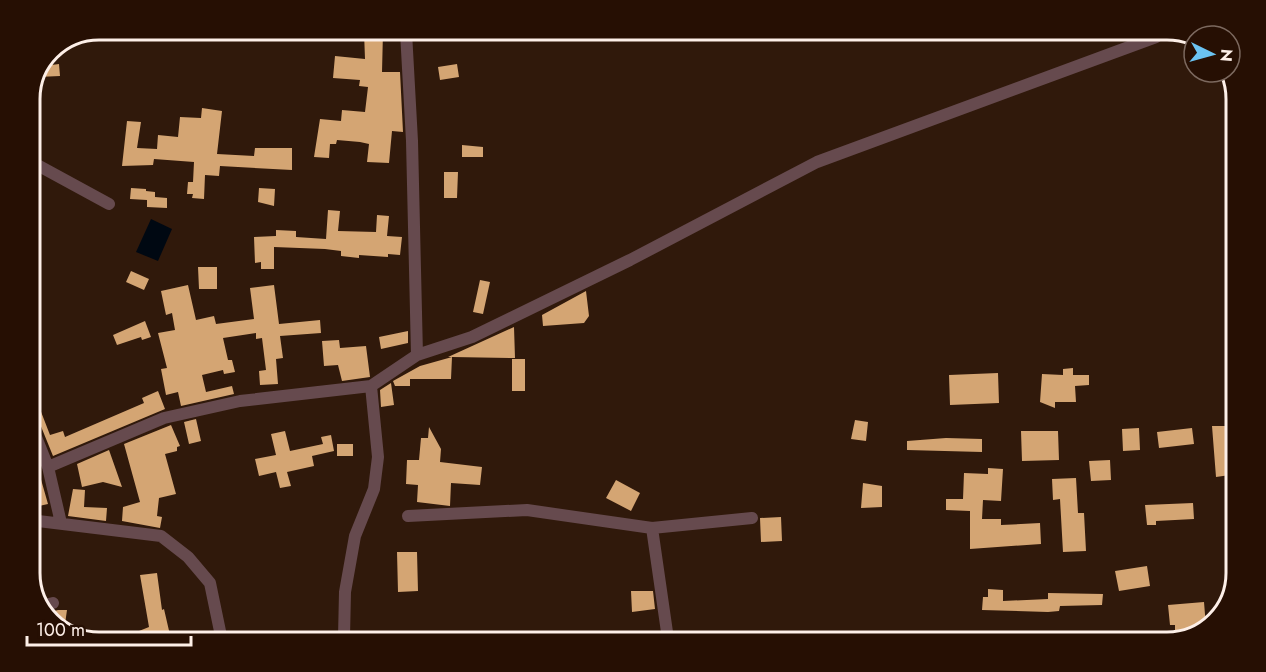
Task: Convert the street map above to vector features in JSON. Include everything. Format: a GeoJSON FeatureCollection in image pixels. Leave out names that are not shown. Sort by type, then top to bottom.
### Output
{"type":"FeatureCollection","features":[{"type":"Feature","properties":{"kind":"street"},"geometry":{"type":"LineString","coordinates":[[406,40],[412,141],[417,355]]}},
{"type":"Feature","properties":{"kind":"street"},"geometry":{"type":"LineString","coordinates":[[48,467],[164,418],[240,401],[371,386],[417,355],[472,338],[630,260],[817,162],[1148,40]]}},
{"type":"Feature","properties":{"kind":"street"},"geometry":{"type":"LineString","coordinates":[[41,167],[109,204]]}},
{"type":"Feature","properties":{"kind":"street"},"geometry":{"type":"LineString","coordinates":[[344,632],[345,592],[355,536],[374,489],[378,457],[371,386]]}},
{"type":"Feature","properties":{"kind":"street"},"geometry":{"type":"LineString","coordinates":[[41,450],[48,467],[61,523]]}},
{"type":"Feature","properties":{"kind":"street"},"geometry":{"type":"LineString","coordinates":[[408,516],[527,510],[652,528],[752,518]]}},
{"type":"Feature","properties":{"kind":"street"},"geometry":{"type":"LineString","coordinates":[[41,521],[161,536],[188,557],[210,583],[220,632]]}},
{"type":"Feature","properties":{"kind":"street"},"geometry":{"type":"LineString","coordinates":[[652,528],[667,632]]}},
{"type":"Feature","properties":{"kind":"shaded area"},"geometry":{"type":"Polygon","coordinates":[[[151,219],[172,229],[158,261],[136,252],[151,219]]]}},
{"type":"Feature","properties":{"kind":"building"},"geometry":{"type":"Polygon","coordinates":[[[364,40],[383,40],[382,72],[400,72],[403,132],[392,131],[389,163],[367,162],[369,144],[337,140],[336,144],[330,144],[329,158],[314,157],[320,119],[341,121],[342,110],[365,112],[368,87],[359,86],[360,80],[333,78],[335,56],[365,59],[364,40]]]}},
{"type":"Feature","properties":{"kind":"building"},"geometry":{"type":"Polygon","coordinates":[[[59,64],[60,76],[45,77],[52,65],[59,64]]]}},
{"type":"Feature","properties":{"kind":"building"},"geometry":{"type":"Polygon","coordinates":[[[457,64],[459,77],[440,80],[438,67],[457,64]]]}},
{"type":"Feature","properties":{"kind":"building"},"geometry":{"type":"Polygon","coordinates":[[[202,108],[222,111],[217,154],[254,156],[255,148],[292,148],[292,170],[220,166],[219,176],[205,175],[204,199],[192,198],[193,194],[187,194],[188,182],[193,182],[194,162],[154,159],[153,165],[122,166],[127,121],[141,122],[137,148],[157,149],[158,135],[178,137],[180,117],[201,118],[202,108]]]}},
{"type":"Feature","properties":{"kind":"building"},"geometry":{"type":"Polygon","coordinates":[[[462,145],[483,147],[483,157],[462,157],[462,145]]]}},
{"type":"Feature","properties":{"kind":"building"},"geometry":{"type":"Polygon","coordinates":[[[444,172],[458,172],[457,198],[444,198],[444,172]]]}},
{"type":"Feature","properties":{"kind":"building"},"geometry":{"type":"Polygon","coordinates":[[[131,188],[146,189],[146,191],[155,192],[155,197],[167,198],[167,208],[147,207],[147,200],[130,199],[131,188]]]}},
{"type":"Feature","properties":{"kind":"building"},"geometry":{"type":"Polygon","coordinates":[[[259,188],[275,189],[274,206],[258,202],[259,188]]]}},
{"type":"Feature","properties":{"kind":"building"},"geometry":{"type":"Polygon","coordinates":[[[328,210],[340,211],[338,231],[376,232],[377,215],[389,216],[387,236],[402,237],[400,255],[388,254],[388,257],[359,255],[359,258],[341,256],[341,251],[274,247],[274,269],[261,269],[261,262],[255,263],[254,237],[276,236],[276,230],[296,231],[296,237],[326,239],[328,210]]]}},
{"type":"Feature","properties":{"kind":"building"},"geometry":{"type":"Polygon","coordinates":[[[198,267],[217,267],[217,289],[199,289],[198,267]]]}},
{"type":"Feature","properties":{"kind":"building"},"geometry":{"type":"Polygon","coordinates":[[[131,271],[149,279],[144,290],[126,282],[131,271]]]}},
{"type":"Feature","properties":{"kind":"building"},"geometry":{"type":"Polygon","coordinates":[[[480,280],[490,282],[483,314],[473,312],[480,280]]]}},
{"type":"Feature","properties":{"kind":"building"},"geometry":{"type":"Polygon","coordinates":[[[188,285],[196,320],[214,316],[216,324],[254,319],[250,288],[274,285],[279,324],[320,320],[321,333],[280,336],[283,358],[276,359],[278,384],[260,385],[259,371],[266,370],[262,338],[256,339],[256,333],[223,338],[228,360],[232,360],[235,372],[224,374],[223,370],[202,375],[206,392],[232,386],[234,394],[181,406],[178,392],[166,395],[161,369],[167,368],[158,333],[175,330],[172,313],[166,315],[161,291],[188,285]]]}},
{"type":"Feature","properties":{"kind":"building"},"geometry":{"type":"Polygon","coordinates":[[[586,291],[589,316],[584,323],[543,326],[542,315],[586,291]]]}},
{"type":"Feature","properties":{"kind":"building"},"geometry":{"type":"Polygon","coordinates":[[[145,321],[151,337],[142,340],[141,337],[117,345],[113,335],[145,321]]]}},
{"type":"Feature","properties":{"kind":"building"},"geometry":{"type":"Polygon","coordinates":[[[514,327],[515,358],[448,357],[514,327]]]}},
{"type":"Feature","properties":{"kind":"building"},"geometry":{"type":"Polygon","coordinates":[[[408,331],[408,343],[381,349],[379,337],[408,331]]]}},
{"type":"Feature","properties":{"kind":"building"},"geometry":{"type":"Polygon","coordinates":[[[339,340],[340,348],[366,346],[370,377],[342,381],[338,365],[324,366],[322,341],[339,340]]]}},
{"type":"Feature","properties":{"kind":"building"},"geometry":{"type":"Polygon","coordinates":[[[452,357],[451,379],[410,379],[410,386],[395,386],[393,381],[420,366],[452,357]]]}},
{"type":"Feature","properties":{"kind":"building"},"geometry":{"type":"Polygon","coordinates":[[[512,359],[525,359],[525,391],[512,391],[512,359]]]}},
{"type":"Feature","properties":{"kind":"building"},"geometry":{"type":"Polygon","coordinates":[[[1073,368],[1073,375],[1089,375],[1089,385],[1075,386],[1076,402],[1055,402],[1055,408],[1040,402],[1042,374],[1063,375],[1063,369],[1073,368]]]}},
{"type":"Feature","properties":{"kind":"building"},"geometry":{"type":"Polygon","coordinates":[[[998,373],[999,403],[950,405],[949,375],[998,373]]]}},
{"type":"Feature","properties":{"kind":"building"},"geometry":{"type":"Polygon","coordinates":[[[391,383],[394,405],[381,407],[380,390],[391,383]]]}},
{"type":"Feature","properties":{"kind":"building"},"geometry":{"type":"Polygon","coordinates":[[[158,391],[165,409],[53,456],[41,426],[41,412],[50,435],[63,431],[65,437],[144,403],[142,398],[158,391]]]}},
{"type":"Feature","properties":{"kind":"building"},"geometry":{"type":"Polygon","coordinates":[[[196,419],[201,441],[189,444],[184,422],[196,419]]]}},
{"type":"Feature","properties":{"kind":"building"},"geometry":{"type":"Polygon","coordinates":[[[855,420],[868,422],[866,441],[851,439],[855,420]]]}},
{"type":"Feature","properties":{"kind":"building"},"geometry":{"type":"Polygon","coordinates":[[[171,425],[180,446],[177,447],[177,451],[165,454],[176,494],[159,498],[157,516],[162,517],[160,528],[122,521],[123,507],[140,502],[124,444],[171,425]]]}},
{"type":"Feature","properties":{"kind":"building"},"geometry":{"type":"Polygon","coordinates":[[[1212,426],[1226,426],[1226,476],[1216,477],[1212,426]]]}},
{"type":"Feature","properties":{"kind":"building"},"geometry":{"type":"Polygon","coordinates":[[[429,427],[441,449],[440,462],[482,467],[480,485],[451,483],[450,506],[417,502],[418,485],[406,484],[407,460],[419,460],[421,438],[428,438],[429,427]]]}},
{"type":"Feature","properties":{"kind":"building"},"geometry":{"type":"Polygon","coordinates":[[[1139,428],[1140,450],[1123,451],[1122,429],[1139,428]]]}},
{"type":"Feature","properties":{"kind":"building"},"geometry":{"type":"Polygon","coordinates":[[[1192,428],[1194,444],[1159,448],[1157,432],[1192,428]]]}},
{"type":"Feature","properties":{"kind":"building"},"geometry":{"type":"Polygon","coordinates":[[[285,431],[290,451],[323,444],[321,437],[331,435],[334,451],[312,456],[314,466],[287,472],[291,486],[280,488],[276,472],[259,476],[255,459],[276,455],[271,434],[285,431]]]}},
{"type":"Feature","properties":{"kind":"building"},"geometry":{"type":"Polygon","coordinates":[[[1021,431],[1058,431],[1059,460],[1022,461],[1021,431]]]}},
{"type":"Feature","properties":{"kind":"building"},"geometry":{"type":"Polygon","coordinates":[[[946,438],[982,439],[982,452],[907,450],[907,441],[946,438]]]}},
{"type":"Feature","properties":{"kind":"building"},"geometry":{"type":"Polygon","coordinates":[[[337,444],[353,444],[353,456],[337,456],[337,444]]]}},
{"type":"Feature","properties":{"kind":"building"},"geometry":{"type":"Polygon","coordinates":[[[109,450],[122,487],[103,482],[82,487],[77,464],[109,450]]]}},
{"type":"Feature","properties":{"kind":"building"},"geometry":{"type":"Polygon","coordinates":[[[1110,460],[1111,480],[1091,481],[1089,461],[1110,460]]]}},
{"type":"Feature","properties":{"kind":"building"},"geometry":{"type":"Polygon","coordinates":[[[988,468],[1003,469],[1001,501],[983,500],[982,519],[1001,519],[1001,525],[1040,523],[1041,544],[970,549],[970,511],[946,510],[946,499],[963,499],[964,473],[988,474],[988,468]]]}},
{"type":"Feature","properties":{"kind":"building"},"geometry":{"type":"Polygon","coordinates":[[[1076,478],[1078,513],[1084,513],[1086,551],[1063,552],[1060,499],[1053,500],[1052,479],[1076,478]]]}},
{"type":"Feature","properties":{"kind":"building"},"geometry":{"type":"Polygon","coordinates":[[[41,480],[48,504],[41,506],[41,480]]]}},
{"type":"Feature","properties":{"kind":"building"},"geometry":{"type":"Polygon","coordinates":[[[616,480],[640,493],[631,511],[606,498],[616,480]]]}},
{"type":"Feature","properties":{"kind":"building"},"geometry":{"type":"Polygon","coordinates":[[[863,483],[882,486],[882,507],[861,508],[863,483]]]}},
{"type":"Feature","properties":{"kind":"building"},"geometry":{"type":"Polygon","coordinates":[[[73,489],[85,490],[84,507],[107,508],[106,521],[68,516],[73,489]]]}},
{"type":"Feature","properties":{"kind":"building"},"geometry":{"type":"Polygon","coordinates":[[[1193,503],[1194,519],[1156,521],[1156,525],[1147,525],[1145,505],[1193,503]]]}},
{"type":"Feature","properties":{"kind":"building"},"geometry":{"type":"Polygon","coordinates":[[[781,517],[782,541],[761,542],[760,518],[781,517]]]}},
{"type":"Feature","properties":{"kind":"building"},"geometry":{"type":"Polygon","coordinates":[[[397,552],[417,552],[418,591],[398,592],[397,552]]]}},
{"type":"Feature","properties":{"kind":"building"},"geometry":{"type":"Polygon","coordinates":[[[1147,566],[1150,586],[1119,591],[1115,571],[1147,566]]]}},
{"type":"Feature","properties":{"kind":"building"},"geometry":{"type":"Polygon","coordinates":[[[157,573],[162,610],[164,609],[169,632],[136,632],[149,627],[140,575],[157,573]]]}},
{"type":"Feature","properties":{"kind":"building"},"geometry":{"type":"Polygon","coordinates":[[[988,589],[1003,590],[1003,601],[1048,599],[1048,593],[1103,594],[1102,605],[1060,606],[1059,611],[1048,612],[982,610],[983,597],[988,597],[988,589]]]}},
{"type":"Feature","properties":{"kind":"building"},"geometry":{"type":"Polygon","coordinates":[[[631,591],[653,591],[655,609],[632,612],[631,591]]]}},
{"type":"Feature","properties":{"kind":"building"},"geometry":{"type":"Polygon","coordinates":[[[1204,602],[1205,617],[1196,624],[1175,631],[1175,625],[1170,625],[1168,605],[1204,602]]]}},
{"type":"Feature","properties":{"kind":"building"},"geometry":{"type":"Polygon","coordinates":[[[67,610],[65,621],[61,617],[55,611],[67,610]]]}}]}
